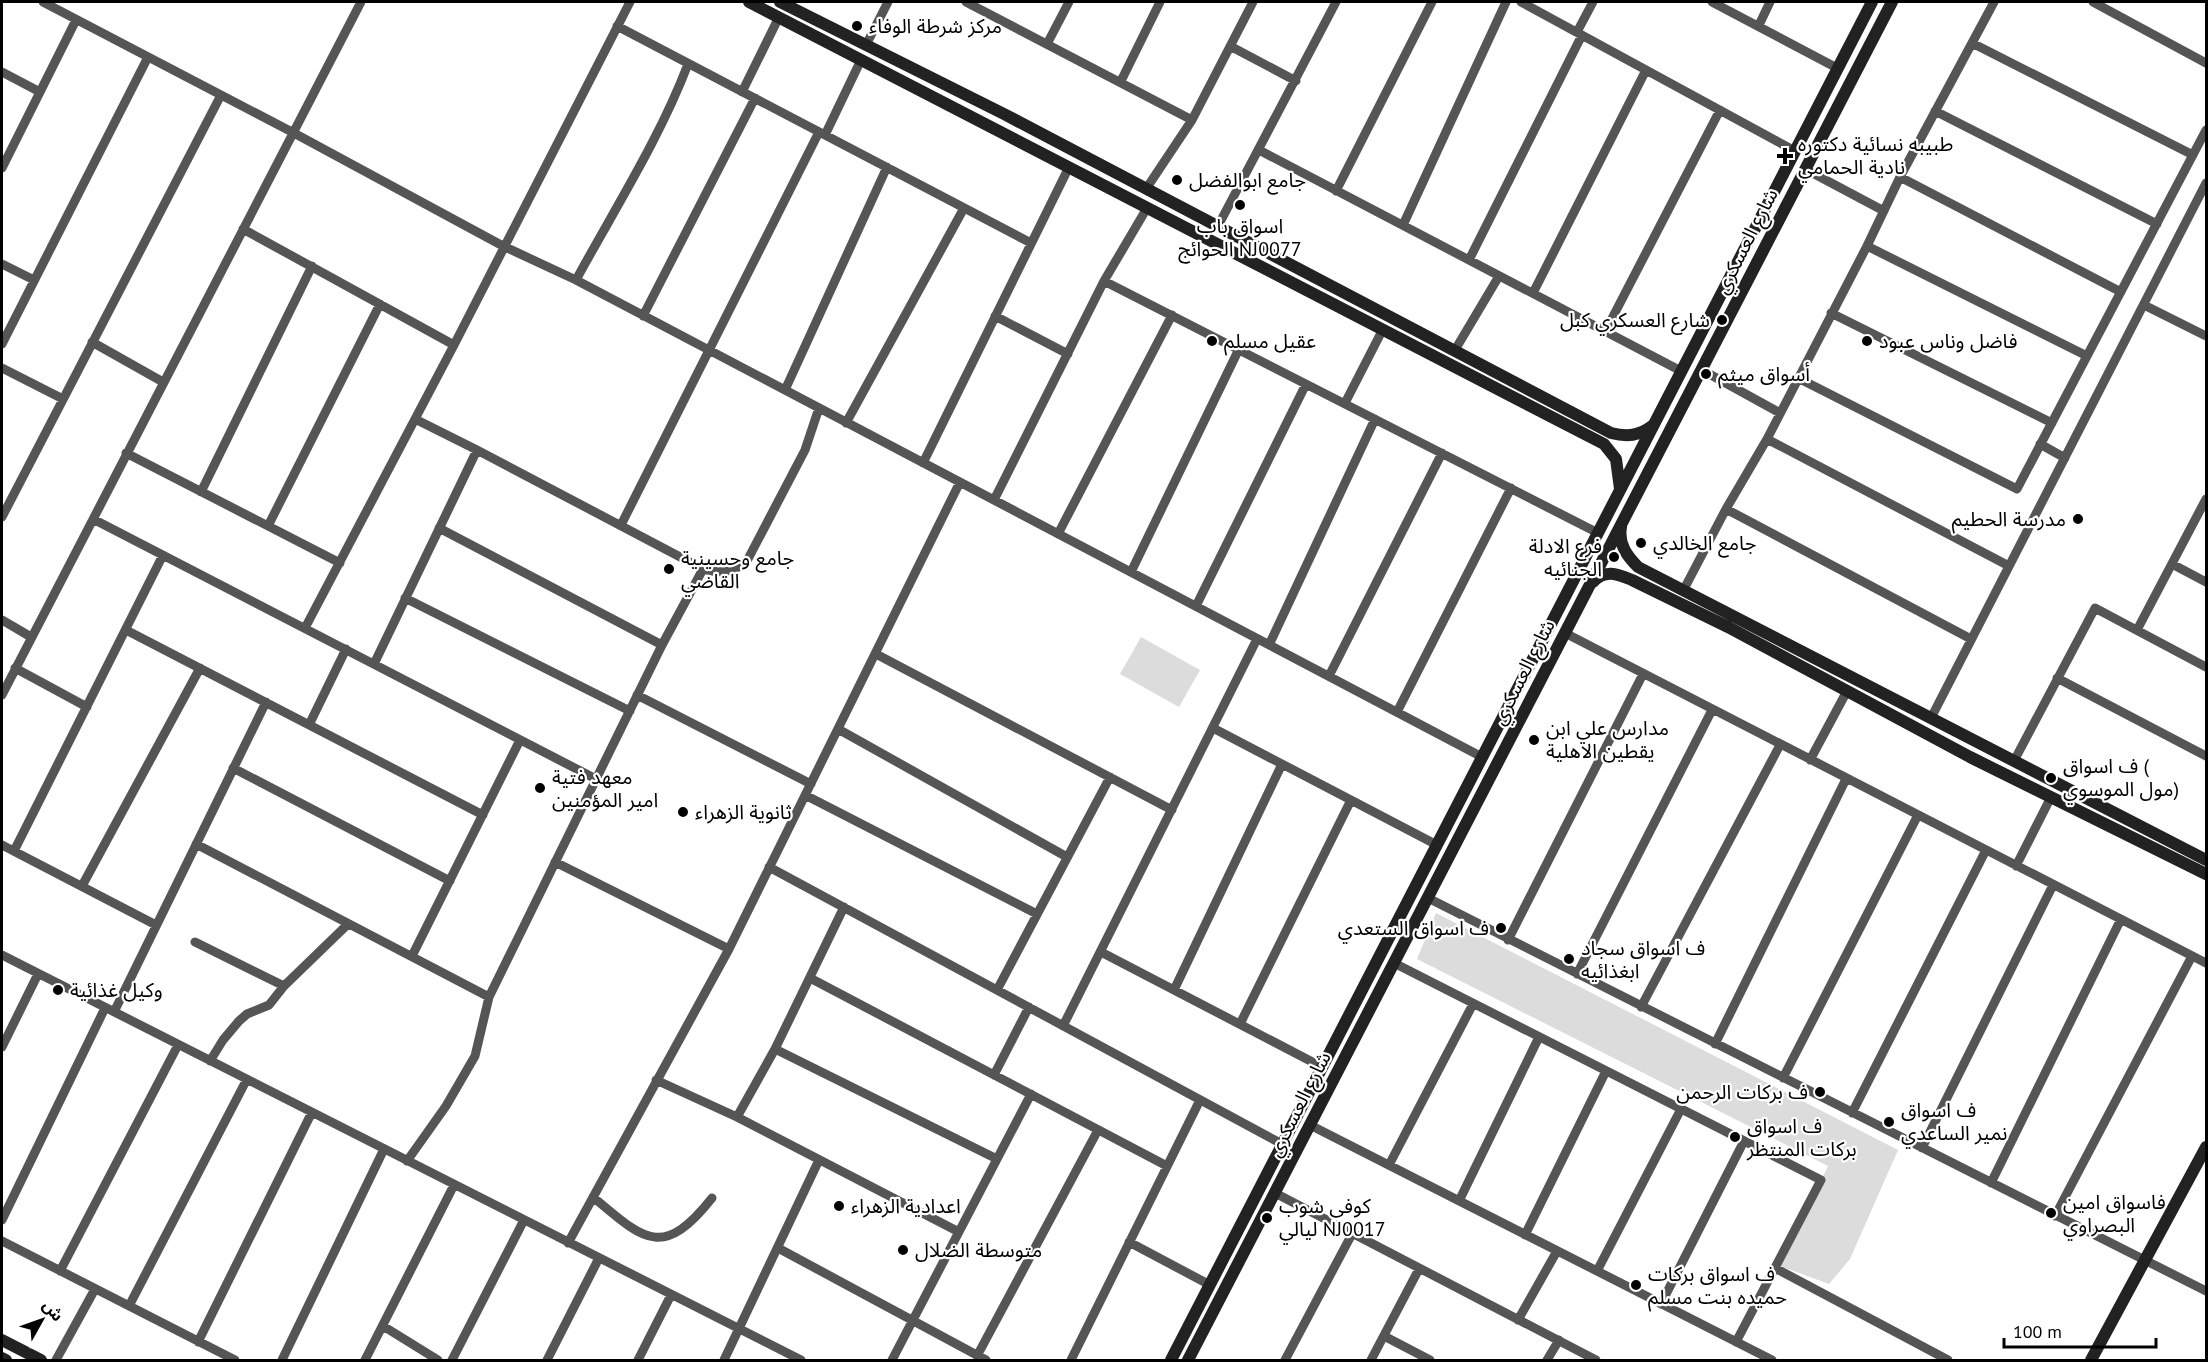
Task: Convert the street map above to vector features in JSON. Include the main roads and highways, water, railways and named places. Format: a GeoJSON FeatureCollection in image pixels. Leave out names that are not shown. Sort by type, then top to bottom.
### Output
{"type":"FeatureCollection","features":[{"type":"Feature","properties":{"kind":"place","name":"مركز شرطة الوفاء"},"geometry":{"type":"Point","coordinates":[857,26]}},
{"type":"Feature","properties":{"kind":"place","name":"طبيبه نسائية دكتوره نادية الحمامي"},"geometry":{"type":"Point","coordinates":[1785,156]}},
{"type":"Feature","properties":{"kind":"place","name":"جامع ابوالفضل"},"geometry":{"type":"Point","coordinates":[1177,180]}},
{"type":"Feature","properties":{"kind":"place","name":"اسواق باب الحوائج NJ0077"},"geometry":{"type":"Point","coordinates":[1240,205]}},
{"type":"Feature","properties":{"kind":"place","name":"شارع العسكري كبل"},"geometry":{"type":"Point","coordinates":[1722,320]}},
{"type":"Feature","properties":{"kind":"place","name":"عقيل مسلم"},"geometry":{"type":"Point","coordinates":[1212,341]}},
{"type":"Feature","properties":{"kind":"place","name":"فاضل وناس عبود"},"geometry":{"type":"Point","coordinates":[1867,341]}},
{"type":"Feature","properties":{"kind":"place","name":"أسواق ميثم"},"geometry":{"type":"Point","coordinates":[1706,374]}},
{"type":"Feature","properties":{"kind":"place","name":"مدرسة الحطيم"},"geometry":{"type":"Point","coordinates":[2078,519]}},
{"type":"Feature","properties":{"kind":"place","name":"جامع الخالدي"},"geometry":{"type":"Point","coordinates":[1641,543]}},
{"type":"Feature","properties":{"kind":"place","name":"فرع الادلة الجنائيه"},"geometry":{"type":"Point","coordinates":[1614,557]}},
{"type":"Feature","properties":{"kind":"place","name":"جامع وحسينية القاضي"},"geometry":{"type":"Point","coordinates":[669,569]}},
{"type":"Feature","properties":{"kind":"place","name":"مدارس علي ابن يقطين الاهلية"},"geometry":{"type":"Point","coordinates":[1534,740]}},
{"type":"Feature","properties":{"kind":"place","name":"ف اسواق ( مول الموسوي)"},"geometry":{"type":"Point","coordinates":[2051,778]}},
{"type":"Feature","properties":{"kind":"place","name":"معهد فتية امير المؤمنين"},"geometry":{"type":"Point","coordinates":[540,788]}},
{"type":"Feature","properties":{"kind":"place","name":"ثانوية الزهراء"},"geometry":{"type":"Point","coordinates":[683,812]}},
{"type":"Feature","properties":{"kind":"place","name":"ف اسواق الستعدي"},"geometry":{"type":"Point","coordinates":[1501,928]}},
{"type":"Feature","properties":{"kind":"place","name":"ف اسواق سجاد ابغذائيه"},"geometry":{"type":"Point","coordinates":[1569,959]}},
{"type":"Feature","properties":{"kind":"place","name":"وكيل غذائية"},"geometry":{"type":"Point","coordinates":[58,990]}},
{"type":"Feature","properties":{"kind":"place","name":"ف بركات الرحمن"},"geometry":{"type":"Point","coordinates":[1820,1092]}},
{"type":"Feature","properties":{"kind":"place","name":"ف اسواق نمير الساعدي"},"geometry":{"type":"Point","coordinates":[1889,1122]}},
{"type":"Feature","properties":{"kind":"place","name":"ف اسواق بركات المنتظر"},"geometry":{"type":"Point","coordinates":[1735,1137]}},
{"type":"Feature","properties":{"kind":"place","name":"اعدادية الزهراء"},"geometry":{"type":"Point","coordinates":[839,1206]}},
{"type":"Feature","properties":{"kind":"place","name":"فاسواق امين البصراوي"},"geometry":{"type":"Point","coordinates":[2051,1213]}},
{"type":"Feature","properties":{"kind":"place","name":"كوفي شوب ليالي NJ0017"},"geometry":{"type":"Point","coordinates":[1267,1218]}},
{"type":"Feature","properties":{"kind":"place","name":"متوسطة الضلال"},"geometry":{"type":"Point","coordinates":[903,1250]}},
{"type":"Feature","properties":{"kind":"place","name":"ف اسواق بركات حميده بنت مسلم"},"geometry":{"type":"Point","coordinates":[1636,1285]}}]}
